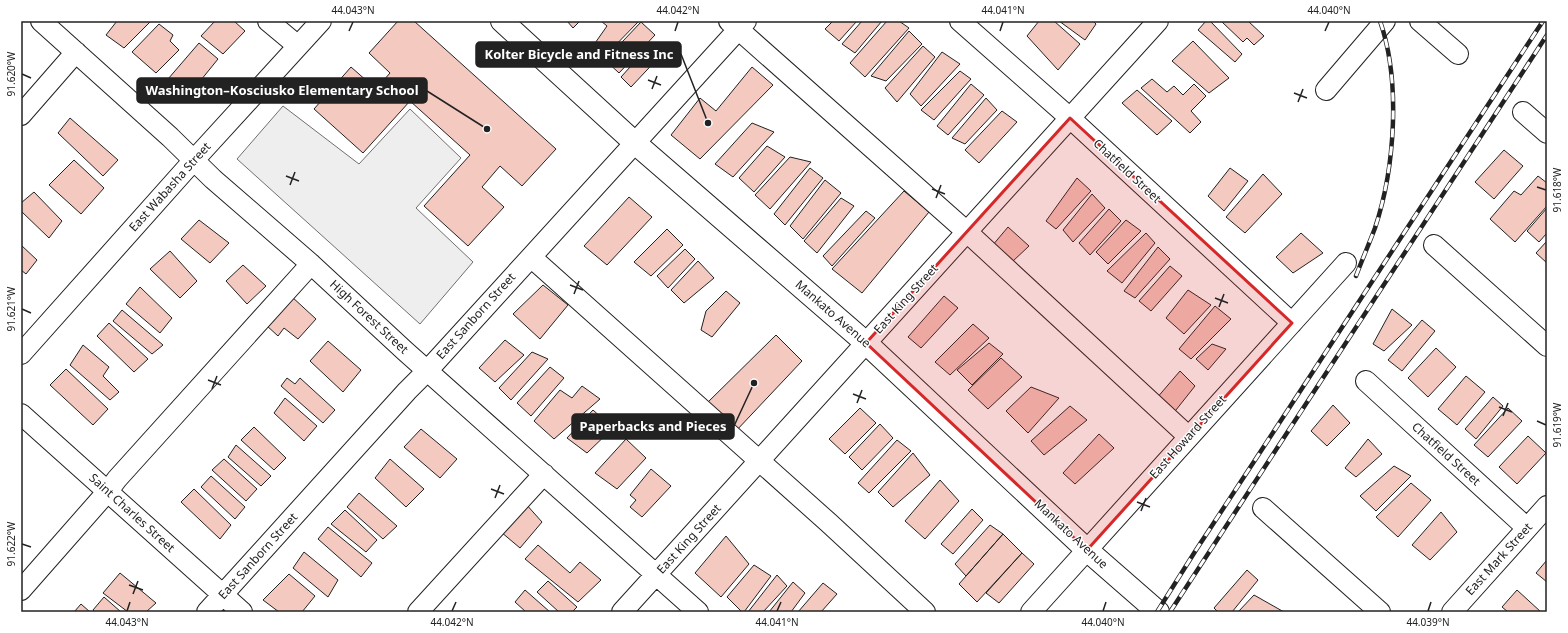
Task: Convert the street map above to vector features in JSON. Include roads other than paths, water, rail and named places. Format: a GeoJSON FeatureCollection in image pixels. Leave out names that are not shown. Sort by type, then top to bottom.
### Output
{"type":"FeatureCollection","features":[{"type":"Feature","properties":{"kind":"main road","name":"Mankato Avenue"},"geometry":{"type":"LineString","coordinates":[[502,21],[635,143],[866,343],[1087,550],[1158,612]]}},
{"type":"Feature","properties":{"kind":"street","name":"High Forest Street"},"geometry":{"type":"LineString","coordinates":[[41,21],[213,178],[311,264],[405,351],[698,612]]}},
{"type":"Feature","properties":{"kind":"street"},"geometry":{"type":"LineString","coordinates":[[268,21],[298,46]]}},
{"type":"Feature","properties":{"kind":"street","name":"East Wabasha Street"},"geometry":{"type":"LineString","coordinates":[[21,354],[194,160],[321,21]]}},
{"type":"Feature","properties":{"kind":"street","name":"Chatfield Street"},"geometry":{"type":"LineString","coordinates":[[960,21],[1070,118],[1292,323]]}},
{"type":"Feature","properties":{"kind":"street","name":"East King Street"},"geometry":{"type":"LineString","coordinates":[[622,612],[1158,21]]}},
{"type":"Feature","properties":{"kind":"street"},"geometry":{"type":"LineString","coordinates":[[1326,90],[1385,21]]}},
{"type":"Feature","properties":{"kind":"street"},"geometry":{"type":"LineString","coordinates":[[1420,21],[1458,54]]}},
{"type":"Feature","properties":{"kind":"street"},"geometry":{"type":"LineString","coordinates":[[738,24],[967,232],[1188,437]]}},
{"type":"Feature","properties":{"kind":"street","name":"East Sanborn Street"},"geometry":{"type":"LineString","coordinates":[[207,612],[406,391],[428,370],[635,143],[738,24]]}},
{"type":"Feature","properties":{"kind":"street"},"geometry":{"type":"LineString","coordinates":[[21,114],[76,52]]}},
{"type":"Feature","properties":{"kind":"street"},"geometry":{"type":"LineString","coordinates":[[1523,112],[1547,133]]}},
{"type":"Feature","properties":{"kind":"street"},"geometry":{"type":"LineString","coordinates":[[1434,246],[1547,346]]}},
{"type":"Feature","properties":{"kind":"street"},"geometry":{"type":"LineString","coordinates":[[531,257],[926,612]]}},
{"type":"Feature","properties":{"kind":"street","name":"East Howard Street"},"geometry":{"type":"LineString","coordinates":[[1031,612],[1346,263]]}},
{"type":"Feature","properties":{"kind":"street"},"geometry":{"type":"LineString","coordinates":[[21,590],[117,479],[311,264]]}},
{"type":"Feature","properties":{"kind":"street","name":"Chatfield Street"},"geometry":{"type":"LineString","coordinates":[[1366,381],[1527,528]]}},
{"type":"Feature","properties":{"kind":"street","name":"Saint Charles Street"},"geometry":{"type":"LineString","coordinates":[[21,414],[242,612]]}},
{"type":"Feature","properties":{"kind":"street"},"geometry":{"type":"LineString","coordinates":[[418,612],[544,474]]}},
{"type":"Feature","properties":{"kind":"street","name":"East Mark Street"},"geometry":{"type":"LineString","coordinates":[[1452,612],[1547,506]]}},
{"type":"Feature","properties":{"kind":"street"},"geometry":{"type":"LineString","coordinates":[[1263,508],[1380,612]]}},
{"type":"Feature","properties":{"kind":"railway"},"geometry":{"type":"LineString","coordinates":[[1356,276],[1375,228],[1382,204],[1391,152],[1393,124],[1391,70],[1387,45],[1380,21]]}},
{"type":"Feature","properties":{"kind":"railway"},"geometry":{"type":"LineString","coordinates":[[1157,612],[1196,550],[1543,21]]}},
{"type":"Feature","properties":{"kind":"railway"},"geometry":{"type":"LineString","coordinates":[[1170,612],[1547,35]]}},
{"type":"Feature","properties":{"kind":"place","name":"Kolter Bicycle and Fitness Inc"},"geometry":{"type":"Point","coordinates":[708,123]}},
{"type":"Feature","properties":{"kind":"place","name":"Washington–Kosciusko Elementary School"},"geometry":{"type":"Point","coordinates":[487,129]}},
{"type":"Feature","properties":{"kind":"place","name":"Paperbacks and Pieces"},"geometry":{"type":"Point","coordinates":[754,383]}}]}
